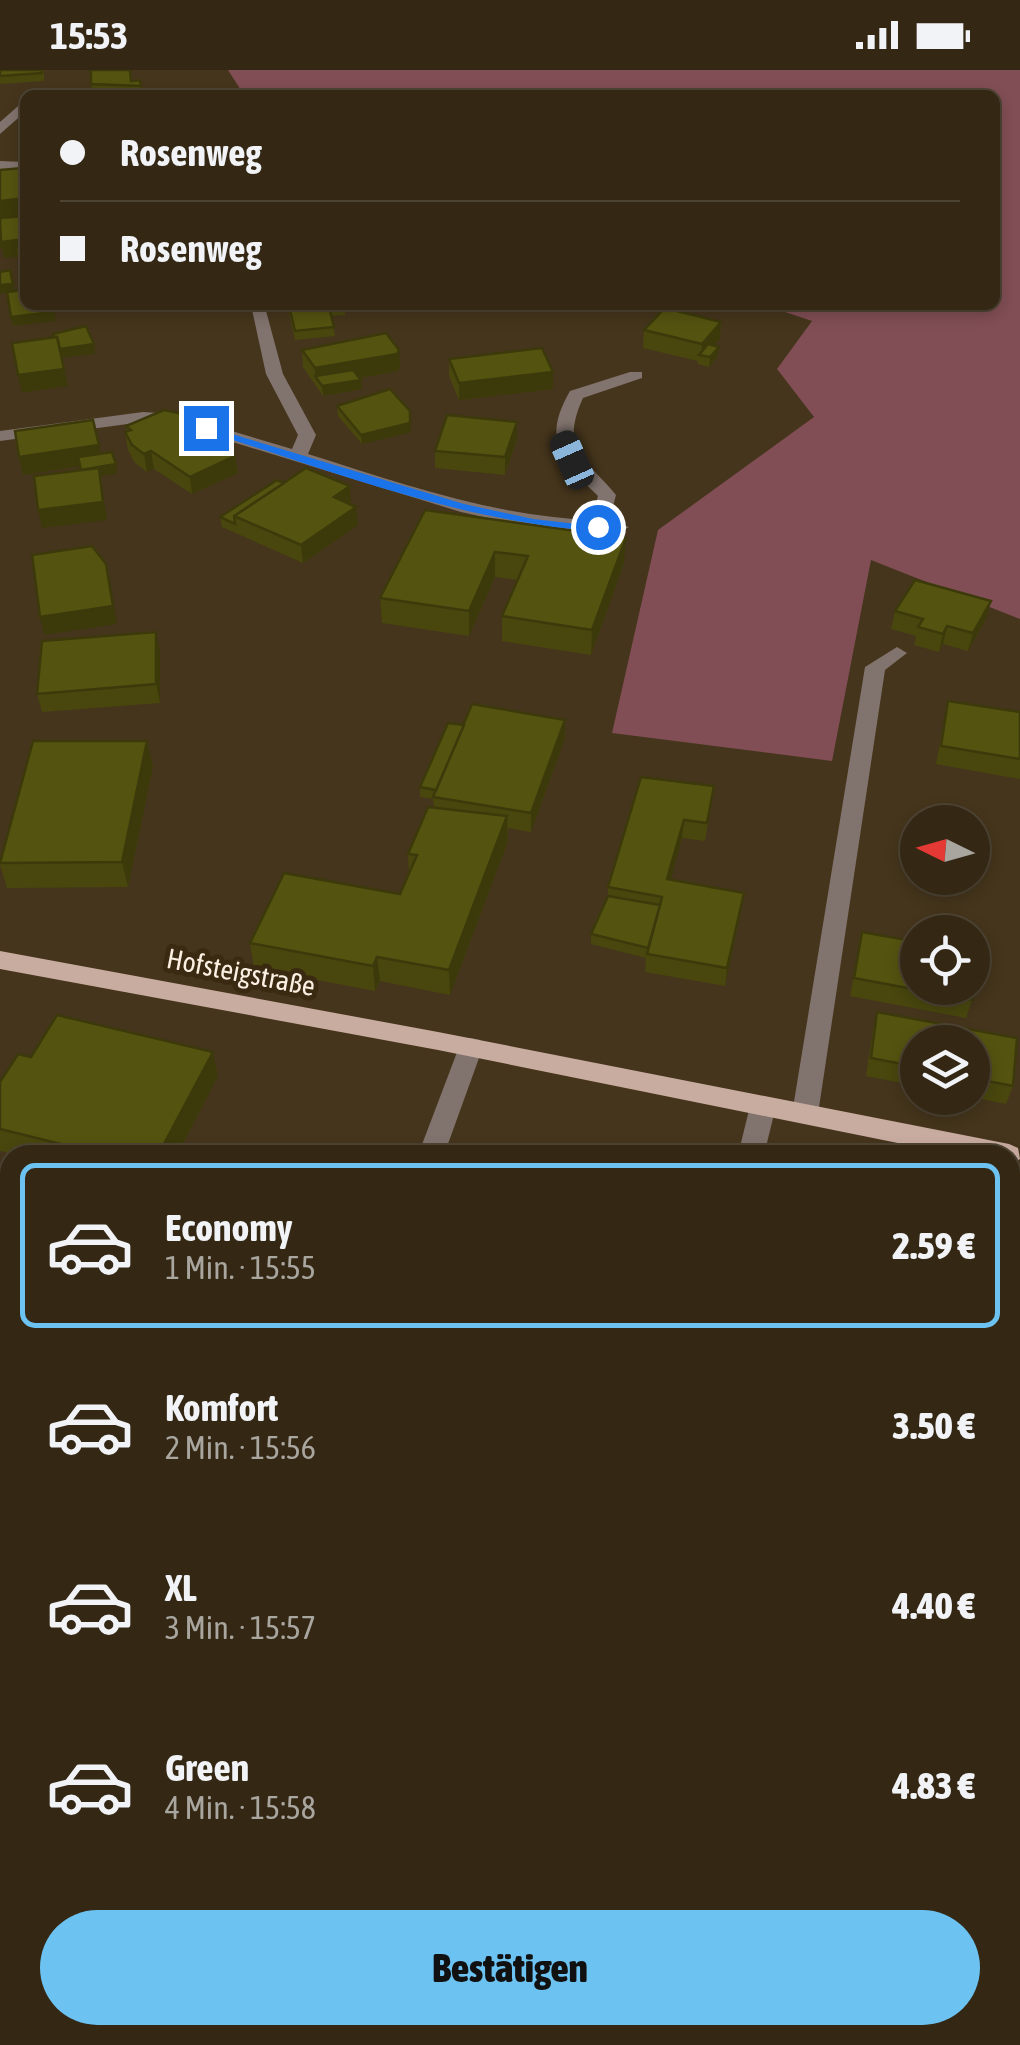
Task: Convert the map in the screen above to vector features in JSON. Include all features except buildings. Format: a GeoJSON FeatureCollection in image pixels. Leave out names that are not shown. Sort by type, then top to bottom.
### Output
{"type":"FeatureCollection","features":[{"type":"Feature","properties":{"kind":"main road","name":"Hofsteigstraße"},"geometry":{"type":"LineString","coordinates":[[0,960],[960,1145]]}},
{"type":"Feature","properties":{"kind":"street"},"geometry":{"type":"LineString","coordinates":[[0,130],[20,109]]}},
{"type":"Feature","properties":{"kind":"street"},"geometry":{"type":"LineString","coordinates":[[258,310],[266,356],[280,394],[308,435],[300,454]]}},
{"type":"Feature","properties":{"kind":"street"},"geometry":{"type":"LineString","coordinates":[[598,527],[607,496],[572,460],[563,440],[562,421],[576,396],[636,376]]}},
{"type":"Feature","properties":{"kind":"street"},"geometry":{"type":"LineString","coordinates":[[0,436],[143,417],[175,419],[300,454],[461,507],[533,523],[620,527]]}},
{"type":"Feature","properties":{"kind":"street"},"geometry":{"type":"LineString","coordinates":[[804,1114],[875,667],[897,653]]}},
{"type":"Feature","properties":{"kind":"street"},"geometry":{"type":"LineString","coordinates":[[435,1145],[471,1048]]}},
{"type":"Feature","properties":{"kind":"street"},"geometry":{"type":"LineString","coordinates":[[753,1145],[763,1106]]}},
{"type":"Feature","properties":{"kind":"shaded area"},"geometry":{"type":"Polygon","coordinates":[[[228,70],[1020,70],[1020,619],[871,560],[832,761],[612,733],[658,530],[814,417],[777,369],[812,321],[779,310],[1000,310],[1000,90],[241,90],[228,70]]]}},
{"type":"Feature","properties":{"kind":"route"},"geometry":{"type":"LineString","coordinates":[[206,428],[461,507],[533,523],[598,527]]}}]}
